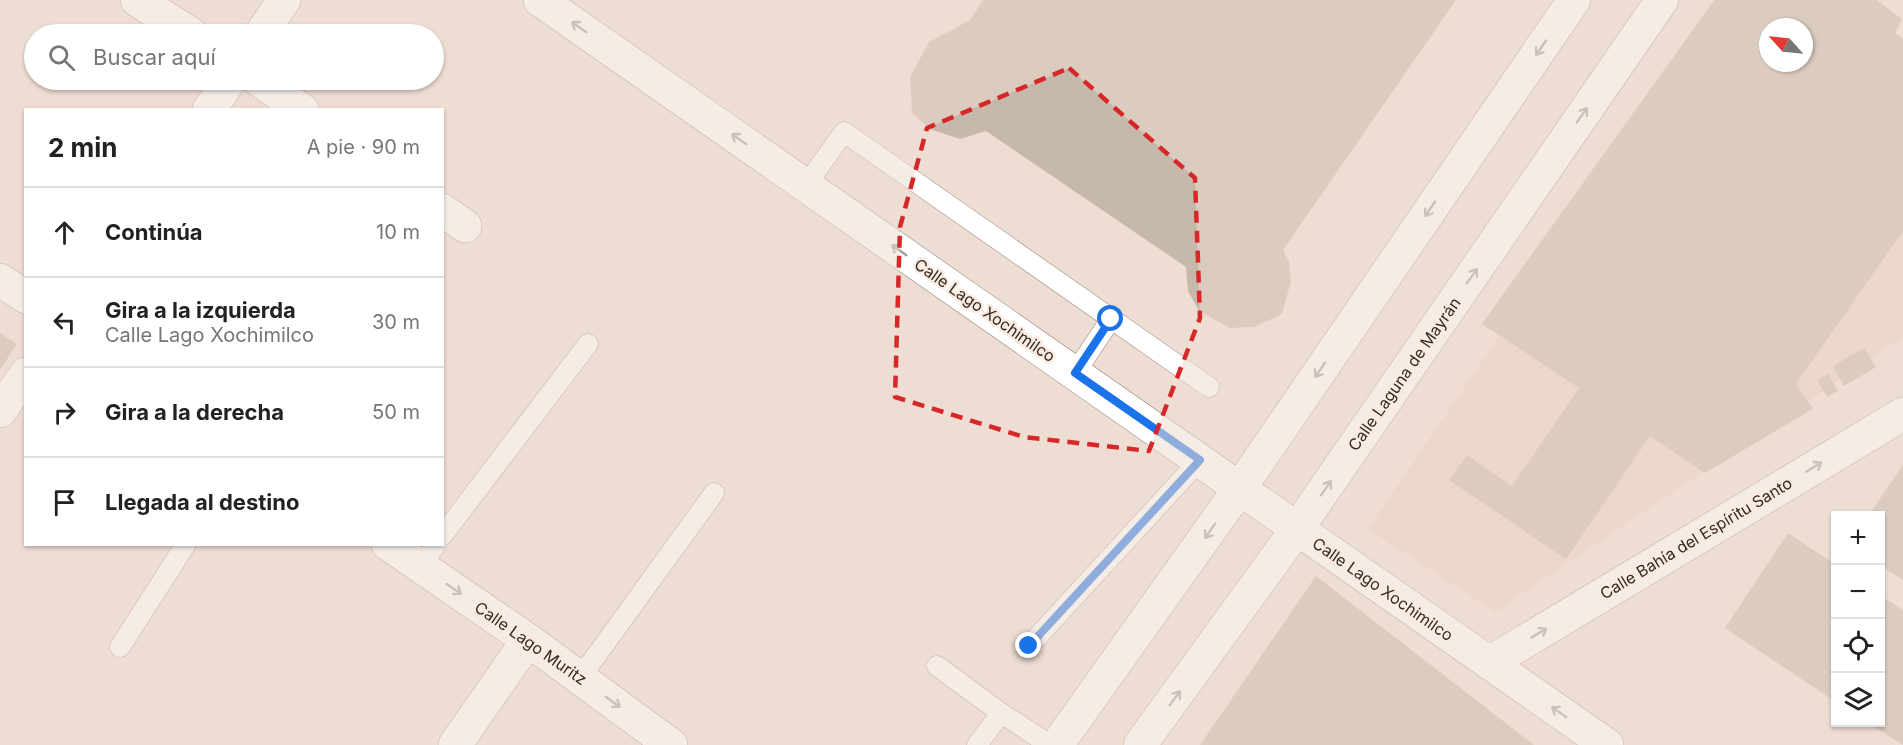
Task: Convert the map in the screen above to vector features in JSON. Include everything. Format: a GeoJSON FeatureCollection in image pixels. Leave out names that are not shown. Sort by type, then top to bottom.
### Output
{"type":"FeatureCollection","features":[{"type":"Feature","properties":{"kind":"street"},"geometry":{"type":"LineString","coordinates":[[137,0],[175,24]]}},
{"type":"Feature","properties":{"kind":"street"},"geometry":{"type":"LineString","coordinates":[[268,24],[284,0]]}},
{"type":"Feature","properties":{"kind":"street","name":"Calle Lago Xochimilco"},"geometry":{"type":"LineString","coordinates":[[540,0],[1607,745]]}},
{"type":"Feature","properties":{"kind":"street"},"geometry":{"type":"LineString","coordinates":[[1058,745],[1240,488],[1574,0]]}},
{"type":"Feature","properties":{"kind":"street","name":"Calle Laguna de Mayrán"},"geometry":{"type":"LineString","coordinates":[[1140,745],[1298,529],[1662,0]]}},
{"type":"Feature","properties":{"kind":"street"},"geometry":{"type":"LineString","coordinates":[[210,108],[223,90]]}},
{"type":"Feature","properties":{"kind":"street"},"geometry":{"type":"LineString","coordinates":[[274,90],[299,108]]}},
{"type":"Feature","properties":{"kind":"street"},"geometry":{"type":"LineString","coordinates":[[0,280],[24,296]]}},
{"type":"Feature","properties":{"kind":"street"},"geometry":{"type":"LineString","coordinates":[[0,411],[24,377]]}},
{"type":"Feature","properties":{"kind":"street","name":"Calle Bahía del Espíritu Santo"},"geometry":{"type":"LineString","coordinates":[[1489,663],[1903,414]]}},
{"type":"Feature","properties":{"kind":"street","name":"Calle Lago Muritz"},"geometry":{"type":"LineString","coordinates":[[395,546],[428,556],[528,640],[671,745]]}},
{"type":"Feature","properties":{"kind":"street"},"geometry":{"type":"LineString","coordinates":[[455,745],[528,640]]}},
{"type":"Feature","properties":{"kind":"lane"},"geometry":{"type":"LineString","coordinates":[[806,185],[844,132],[1209,387]]}},
{"type":"Feature","properties":{"kind":"lane"},"geometry":{"type":"LineString","coordinates":[[1075,373],[1111,319]]}},
{"type":"Feature","properties":{"kind":"lane"},"geometry":{"type":"LineString","coordinates":[[444,533],[588,344]]}},
{"type":"Feature","properties":{"kind":"lane"},"geometry":{"type":"LineString","coordinates":[[1029,646],[1200,460]]}},
{"type":"Feature","properties":{"kind":"lane"},"geometry":{"type":"LineString","coordinates":[[580,678],[714,493]]}},
{"type":"Feature","properties":{"kind":"lane"},"geometry":{"type":"LineString","coordinates":[[120,646],[185,546]]}},
{"type":"Feature","properties":{"kind":"lane"},"geometry":{"type":"LineString","coordinates":[[937,666],[1050,745]]}},
{"type":"Feature","properties":{"kind":"lane"},"geometry":{"type":"LineString","coordinates":[[977,745],[1001,712]]}},
{"type":"Feature","properties":{"kind":"highlighted area"},"geometry":{"type":"Polygon","coordinates":[[[1069,68],[1195,178],[1200,318],[1149,451],[1024,437],[895,397],[900,227],[927,128],[1069,68]]]}},
{"type":"Feature","properties":{"kind":"shaded area"},"geometry":{"type":"Polygon","coordinates":[[[1728,0],[1861,0],[1903,146],[1903,337],[1495,612],[1368,529],[1728,0]]]}},
{"type":"Feature","properties":{"kind":"building"},"geometry":{"type":"Polygon","coordinates":[[[983,0],[1456,0],[1283,250],[1289,261],[1291,281],[1282,314],[1254,327],[1230,328],[1199,311],[1188,291],[1186,267],[986,131],[960,139],[930,129],[912,113],[910,77],[929,42],[970,20],[983,0]]]}},
{"type":"Feature","properties":{"kind":"building"},"geometry":{"type":"Polygon","coordinates":[[[1714,0],[1877,0],[1902,19],[1895,33],[1903,39],[1903,231],[1796,384],[1813,409],[1705,473],[1650,436],[1566,559],[1449,480],[1467,455],[1512,486],[1579,388],[1482,324],[1714,0]]]}},
{"type":"Feature","properties":{"kind":"building"},"geometry":{"type":"Polygon","coordinates":[[[0,333],[17,344],[0,370],[0,333]]]}},
{"type":"Feature","properties":{"kind":"building"},"geometry":{"type":"Polygon","coordinates":[[[1864,348],[1876,367],[1844,386],[1833,366],[1864,348]]]}},
{"type":"Feature","properties":{"kind":"building"},"geometry":{"type":"Polygon","coordinates":[[[1828,374],[1838,391],[1827,397],[1817,380],[1828,374]]]}},
{"type":"Feature","properties":{"kind":"building"},"geometry":{"type":"Polygon","coordinates":[[[1903,465],[1903,580],[1885,568],[1885,511],[1871,511],[1903,465]]]}},
{"type":"Feature","properties":{"kind":"building"},"geometry":{"type":"Polygon","coordinates":[[[1788,533],[1831,562],[1831,699],[1725,628],[1788,533]]]}},
{"type":"Feature","properties":{"kind":"building"},"geometry":{"type":"Polygon","coordinates":[[[1316,576],[1534,745],[1200,745],[1316,576]]]}},
{"type":"Feature","properties":{"kind":"building"},"geometry":{"type":"Polygon","coordinates":[[[1885,598],[1903,610],[1903,745],[1874,727],[1885,727],[1885,598]]]}},
{"type":"Feature","properties":{"kind":"route"},"geometry":{"type":"LineString","coordinates":[[1029,646],[1200,460],[1075,373],[1111,319]]}}]}
